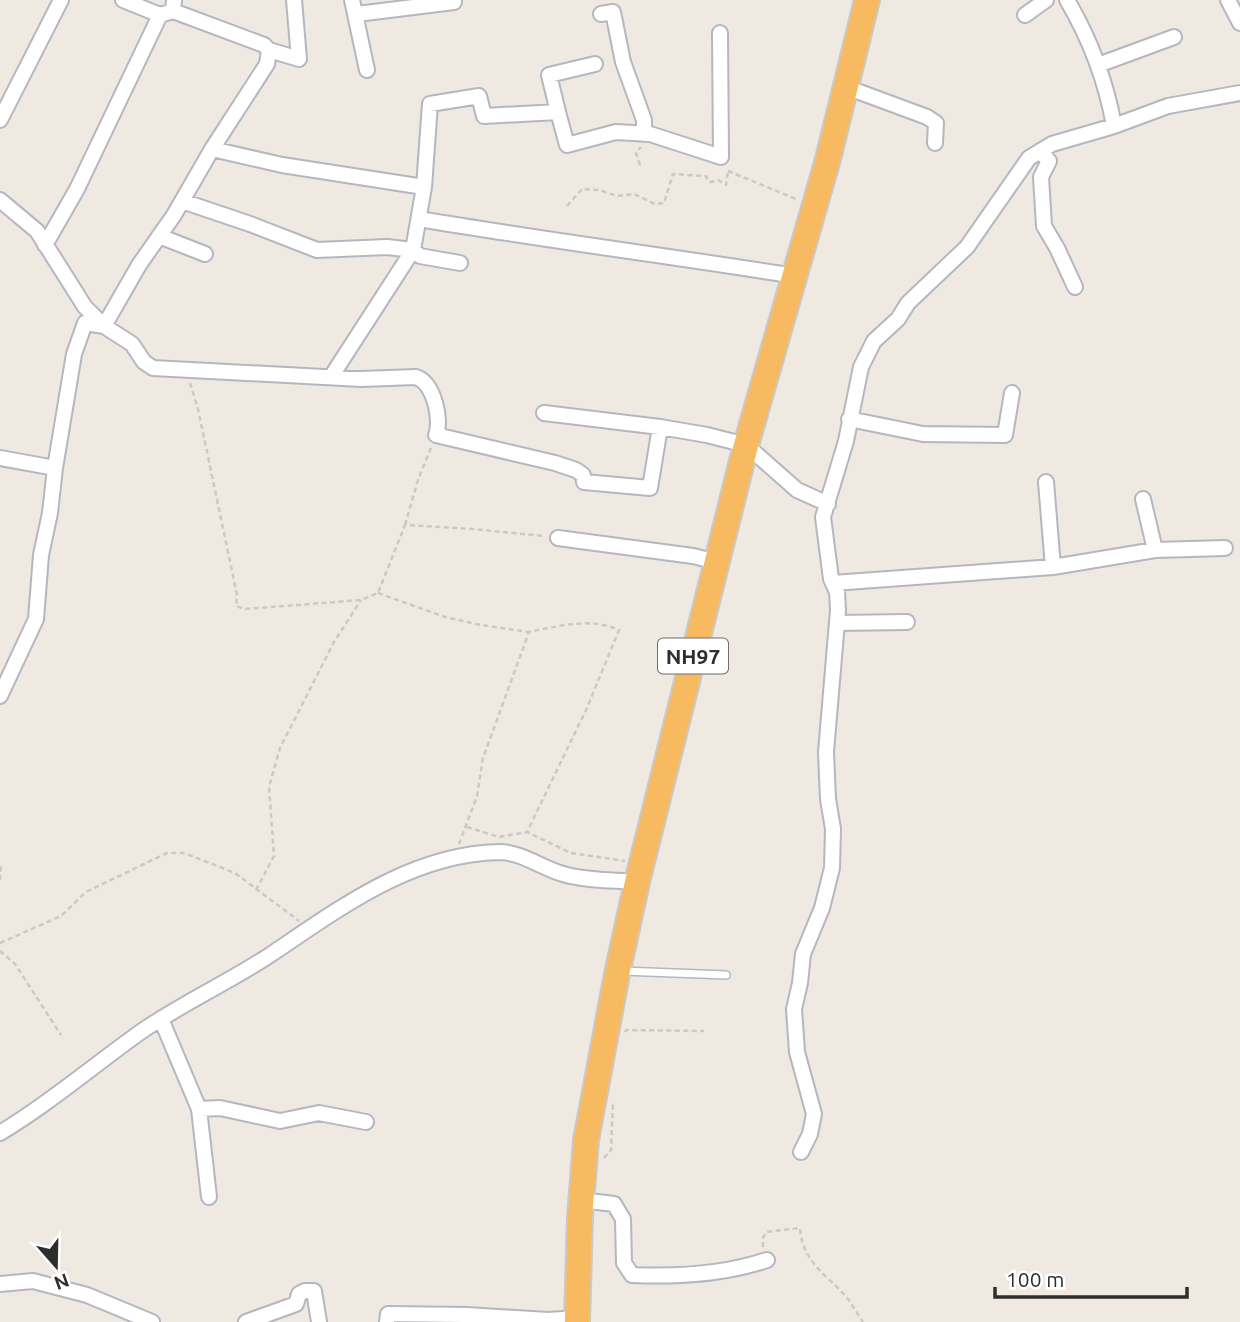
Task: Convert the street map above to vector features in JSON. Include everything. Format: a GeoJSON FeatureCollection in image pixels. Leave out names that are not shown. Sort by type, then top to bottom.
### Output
{"type":"FeatureCollection","features":[{"type":"Feature","properties":{"kind":"highway","name":"NH97"},"geometry":{"type":"LineString","coordinates":[[578,1320],[581,1200],[586,1140],[618,971],[746,445],[815,205],[867,0]]}},
{"type":"Feature","properties":{"kind":"street"},"geometry":{"type":"LineString","coordinates":[[0,120],[61,0]]}},
{"type":"Feature","properties":{"kind":"street"},"geometry":{"type":"LineString","coordinates":[[123,0],[169,8],[264,45],[270,50],[299,59],[294,0]]}},
{"type":"Feature","properties":{"kind":"street"},"geometry":{"type":"LineString","coordinates":[[368,70],[354,7],[454,0]]}},
{"type":"Feature","properties":{"kind":"street"},"geometry":{"type":"LineString","coordinates":[[1025,15],[1046,0]]}},
{"type":"Feature","properties":{"kind":"street"},"geometry":{"type":"LineString","coordinates":[[1067,0],[1085,30],[1098,65],[1114,126]]}},
{"type":"Feature","properties":{"kind":"street"},"geometry":{"type":"LineString","coordinates":[[1228,0],[1240,23]]}},
{"type":"Feature","properties":{"kind":"street"},"geometry":{"type":"LineString","coordinates":[[45,245],[77,189],[169,8]]}},
{"type":"Feature","properties":{"kind":"street"},"geometry":{"type":"LineString","coordinates":[[601,14],[613,12],[623,62],[644,120],[644,134]]}},
{"type":"Feature","properties":{"kind":"street"},"geometry":{"type":"LineString","coordinates":[[595,64],[549,75],[567,145],[616,132],[644,134],[721,158],[720,33]]}},
{"type":"Feature","properties":{"kind":"street"},"geometry":{"type":"LineString","coordinates":[[1098,65],[1174,37]]}},
{"type":"Feature","properties":{"kind":"street"},"geometry":{"type":"LineString","coordinates":[[104,326],[267,64],[270,50]]}},
{"type":"Feature","properties":{"kind":"street"},"geometry":{"type":"LineString","coordinates":[[846,87],[927,117],[936,123],[935,143]]}},
{"type":"Feature","properties":{"kind":"street"},"geometry":{"type":"LineString","coordinates":[[800,1152],[810,1134],[814,1114],[797,1052],[794,1009],[803,954],[826,894],[832,868],[833,830],[828,799],[826,752],[837,601],[823,517],[846,441],[861,367],[874,341],[898,319],[908,303],[967,247],[1029,158],[1052,144],[1114,126],[1168,106],[1240,93]]}},
{"type":"Feature","properties":{"kind":"street"},"geometry":{"type":"LineString","coordinates":[[331,377],[413,250],[424,187],[430,104],[479,96],[484,116],[558,112]]}},
{"type":"Feature","properties":{"kind":"street"},"geometry":{"type":"LineString","coordinates":[[212,149],[282,165],[424,187]]}},
{"type":"Feature","properties":{"kind":"street"},"geometry":{"type":"LineString","coordinates":[[1040,151],[1049,161],[1041,177],[1044,226],[1075,287]]}},
{"type":"Feature","properties":{"kind":"street"},"geometry":{"type":"LineString","coordinates":[[0,200],[37,231],[85,307],[104,326],[132,344],[144,362],[153,368],[424,379],[431,390],[439,427],[436,435],[576,470],[583,475],[584,482],[650,488],[660,427]]}},
{"type":"Feature","properties":{"kind":"street"},"geometry":{"type":"LineString","coordinates":[[182,201],[317,250],[387,247],[413,250],[420,256],[460,263]]}},
{"type":"Feature","properties":{"kind":"street"},"geometry":{"type":"LineString","coordinates":[[419,219],[553,242],[614,248],[794,276]]}},
{"type":"Feature","properties":{"kind":"street"},"geometry":{"type":"LineString","coordinates":[[159,236],[205,254]]}},
{"type":"Feature","properties":{"kind":"street"},"geometry":{"type":"LineString","coordinates":[[0,696],[36,619],[41,555],[74,354],[85,323],[104,326]]}},
{"type":"Feature","properties":{"kind":"street"},"geometry":{"type":"LineString","coordinates":[[849,419],[923,434],[1005,435],[1012,393]]}},
{"type":"Feature","properties":{"kind":"street"},"geometry":{"type":"LineString","coordinates":[[544,413],[660,427],[746,445],[797,491],[828,504]]}},
{"type":"Feature","properties":{"kind":"street"},"geometry":{"type":"LineString","coordinates":[[0,458],[55,468]]}},
{"type":"Feature","properties":{"kind":"street"},"geometry":{"type":"LineString","coordinates":[[1046,482],[1052,567]]}},
{"type":"Feature","properties":{"kind":"street"},"geometry":{"type":"LineString","coordinates":[[1143,499],[1155,550]]}},
{"type":"Feature","properties":{"kind":"street"},"geometry":{"type":"LineString","coordinates":[[558,538],[694,556],[717,562]]}},
{"type":"Feature","properties":{"kind":"street"},"geometry":{"type":"LineString","coordinates":[[833,583],[1052,567],[1155,550],[1226,548]]}},
{"type":"Feature","properties":{"kind":"street"},"geometry":{"type":"LineString","coordinates":[[837,623],[907,622]]}},
{"type":"Feature","properties":{"kind":"street"},"geometry":{"type":"LineString","coordinates":[[0,1133],[32,1114],[84,1073],[161,1019],[245,971],[344,904],[425,864],[454,856],[502,852],[536,862],[562,874],[640,873]]}},
{"type":"Feature","properties":{"kind":"street"},"geometry":{"type":"LineString","coordinates":[[161,1019],[199,1110],[209,1197]]}},
{"type":"Feature","properties":{"kind":"street"},"geometry":{"type":"LineString","coordinates":[[199,1110],[220,1108],[280,1121],[319,1113],[366,1122]]}},
{"type":"Feature","properties":{"kind":"street"},"geometry":{"type":"LineString","coordinates":[[581,1200],[614,1204],[623,1219],[624,1263],[632,1275],[660,1276],[744,1267],[766,1260]]}},
{"type":"Feature","properties":{"kind":"street"},"geometry":{"type":"LineString","coordinates":[[0,1284],[33,1281],[87,1295],[152,1322]]}},
{"type":"Feature","properties":{"kind":"street"},"geometry":{"type":"LineString","coordinates":[[246,1322],[296,1304],[299,1294],[314,1291],[319,1322]]}},
{"type":"Feature","properties":{"kind":"street"},"geometry":{"type":"LineString","coordinates":[[387,1322],[388,1314],[578,1320]]}},
{"type":"Feature","properties":{"kind":"lane"},"geometry":{"type":"LineString","coordinates":[[618,971],[726,975]]}},
{"type":"Feature","properties":{"kind":"path"},"geometry":{"type":"LineString","coordinates":[[640,165],[636,153],[643,143],[644,134]]}},
{"type":"Feature","properties":{"kind":"path"},"geometry":{"type":"LineString","coordinates":[[721,158],[720,166],[728,171],[815,205]]}},
{"type":"Feature","properties":{"kind":"path"},"geometry":{"type":"LineString","coordinates":[[567,206],[582,189],[599,190],[617,196],[634,194],[655,204],[664,203],[673,174],[706,176],[708,181],[718,180],[726,185],[728,171]]}},
{"type":"Feature","properties":{"kind":"path"},"geometry":{"type":"LineString","coordinates":[[186,369],[198,409],[237,595],[236,606],[245,608],[361,600],[378,593],[445,617],[481,625],[529,632],[564,624],[606,624],[619,630],[587,708],[527,832]]}},
{"type":"Feature","properties":{"kind":"path"},"geometry":{"type":"LineString","coordinates":[[378,593],[436,435]]}},
{"type":"Feature","properties":{"kind":"path"},"geometry":{"type":"LineString","coordinates":[[405,525],[558,538]]}},
{"type":"Feature","properties":{"kind":"path"},"geometry":{"type":"LineString","coordinates":[[256,890],[274,856],[269,787],[280,748],[334,642],[361,600]]}},
{"type":"Feature","properties":{"kind":"path"},"geometry":{"type":"LineString","coordinates":[[454,856],[477,796],[483,758],[529,632]]}},
{"type":"Feature","properties":{"kind":"path"},"geometry":{"type":"LineString","coordinates":[[467,827],[499,837],[527,832],[572,853],[640,873]]}},
{"type":"Feature","properties":{"kind":"path"},"geometry":{"type":"LineString","coordinates":[[0,943],[61,916],[86,892],[167,853],[184,853],[235,873],[309,927]]}},
{"type":"Feature","properties":{"kind":"path"},"geometry":{"type":"LineString","coordinates":[[0,880],[1,865]]}},
{"type":"Feature","properties":{"kind":"path"},"geometry":{"type":"LineString","coordinates":[[0,951],[15,964],[61,1035]]}},
{"type":"Feature","properties":{"kind":"path"},"geometry":{"type":"LineString","coordinates":[[624,1041],[626,1030],[704,1031]]}},
{"type":"Feature","properties":{"kind":"path"},"geometry":{"type":"LineString","coordinates":[[603,1158],[611,1150],[614,1098]]}},
{"type":"Feature","properties":{"kind":"path"},"geometry":{"type":"LineString","coordinates":[[766,1260],[763,1253],[763,1238],[766,1232],[800,1228],[803,1247],[813,1264],[848,1299],[863,1322]]}}]}
